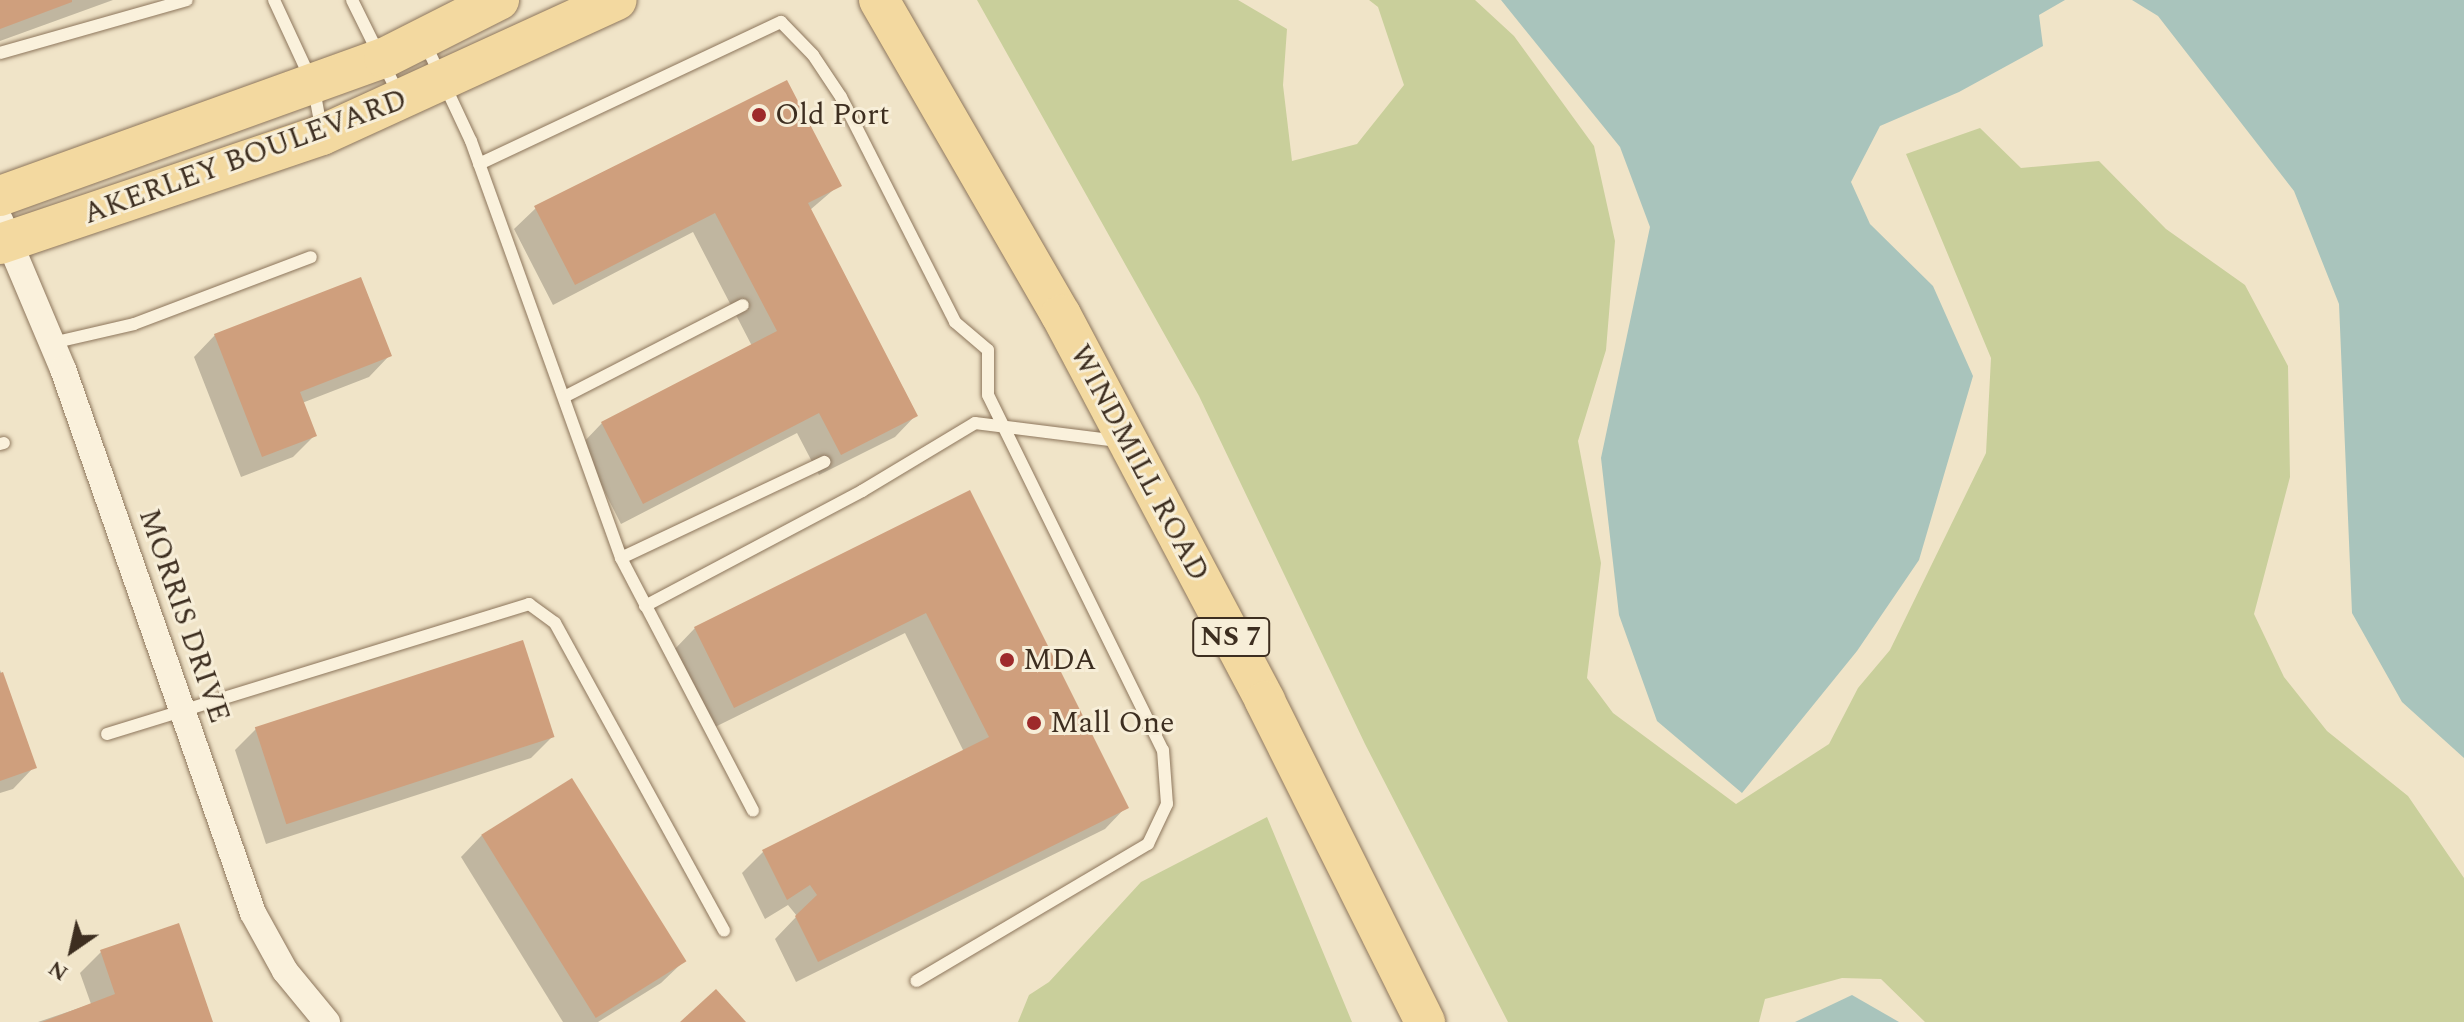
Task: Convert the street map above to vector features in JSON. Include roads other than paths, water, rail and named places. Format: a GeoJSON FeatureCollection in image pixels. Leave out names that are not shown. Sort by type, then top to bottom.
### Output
{"type":"FeatureCollection","features":[{"type":"Feature","properties":{"kind":"main road","name":"AKERLEY BOULEVARD"},"geometry":{"type":"LineString","coordinates":[[0,196],[384,58],[424,41],[499,0]]}},
{"type":"Feature","properties":{"kind":"main road","name":"AKERLEY BOULEVARD"},"geometry":{"type":"LineString","coordinates":[[3,235],[322,135],[402,102],[617,0]]}},
{"type":"Feature","properties":{"kind":"main road","name":"WINDMILL ROAD"},"geometry":{"type":"LineString","coordinates":[[879,0],[1128,442],[1265,701],[1425,1022]]}},
{"type":"Feature","properties":{"kind":"street","name":"MORRIS DRIVE"},"geometry":{"type":"LineString","coordinates":[[3,235],[52,343],[253,913],[285,971],[327,1022]]}},
{"type":"Feature","properties":{"kind":"lane"},"geometry":{"type":"LineString","coordinates":[[0,53],[187,0]]}},
{"type":"Feature","properties":{"kind":"lane"},"geometry":{"type":"LineString","coordinates":[[274,0],[313,84],[322,135]]}},
{"type":"Feature","properties":{"kind":"lane"},"geometry":{"type":"LineString","coordinates":[[352,0],[384,58],[402,102]]}},
{"type":"Feature","properties":{"kind":"lane"},"geometry":{"type":"LineString","coordinates":[[479,164],[781,22],[813,55],[841,97],[955,322],[988,350],[988,395],[1163,750],[1167,804],[1148,844],[916,981]]}},
{"type":"Feature","properties":{"kind":"lane"},"geometry":{"type":"LineString","coordinates":[[424,41],[446,81],[479,164],[621,558],[753,811]]}},
{"type":"Feature","properties":{"kind":"lane"},"geometry":{"type":"LineString","coordinates":[[52,343],[134,324],[311,257]]}},
{"type":"Feature","properties":{"kind":"lane"},"geometry":{"type":"LineString","coordinates":[[564,397],[743,305]]}},
{"type":"Feature","properties":{"kind":"lane"},"geometry":{"type":"LineString","coordinates":[[645,606],[862,491],[975,423],[1128,442]]}},
{"type":"Feature","properties":{"kind":"lane"},"geometry":{"type":"LineString","coordinates":[[621,558],[824,462]]}},
{"type":"Feature","properties":{"kind":"lane"},"geometry":{"type":"LineString","coordinates":[[107,734],[182,708],[529,604],[542,609],[555,623],[724,931]]}},
{"type":"Feature","properties":{"kind":"water"},"geometry":{"type":"Polygon","coordinates":[[[1501,0],[2065,0],[2039,15],[2043,46],[1959,92],[1880,126],[1851,182],[1870,224],[1933,286],[1973,376],[1919,560],[1857,651],[1742,793],[1657,721],[1619,615],[1601,458],[1650,227],[1620,147],[1501,0]]]}},
{"type":"Feature","properties":{"kind":"water"},"geometry":{"type":"Polygon","coordinates":[[[2132,0],[2464,0],[2464,758],[2402,702],[2352,613],[2339,304],[2294,191],[2158,16],[2132,0]]]}},
{"type":"Feature","properties":{"kind":"water"},"geometry":{"type":"Polygon","coordinates":[[[1852,995],[1899,1022],[1795,1022],[1852,995]]]}},
{"type":"Feature","properties":{"kind":"place","name":"Old Port"},"geometry":{"type":"Point","coordinates":[759,115]}},
{"type":"Feature","properties":{"kind":"place","name":"MDA"},"geometry":{"type":"Point","coordinates":[1007,660]}},
{"type":"Feature","properties":{"kind":"place","name":"Mall One"},"geometry":{"type":"Point","coordinates":[1034,723]}}]}
